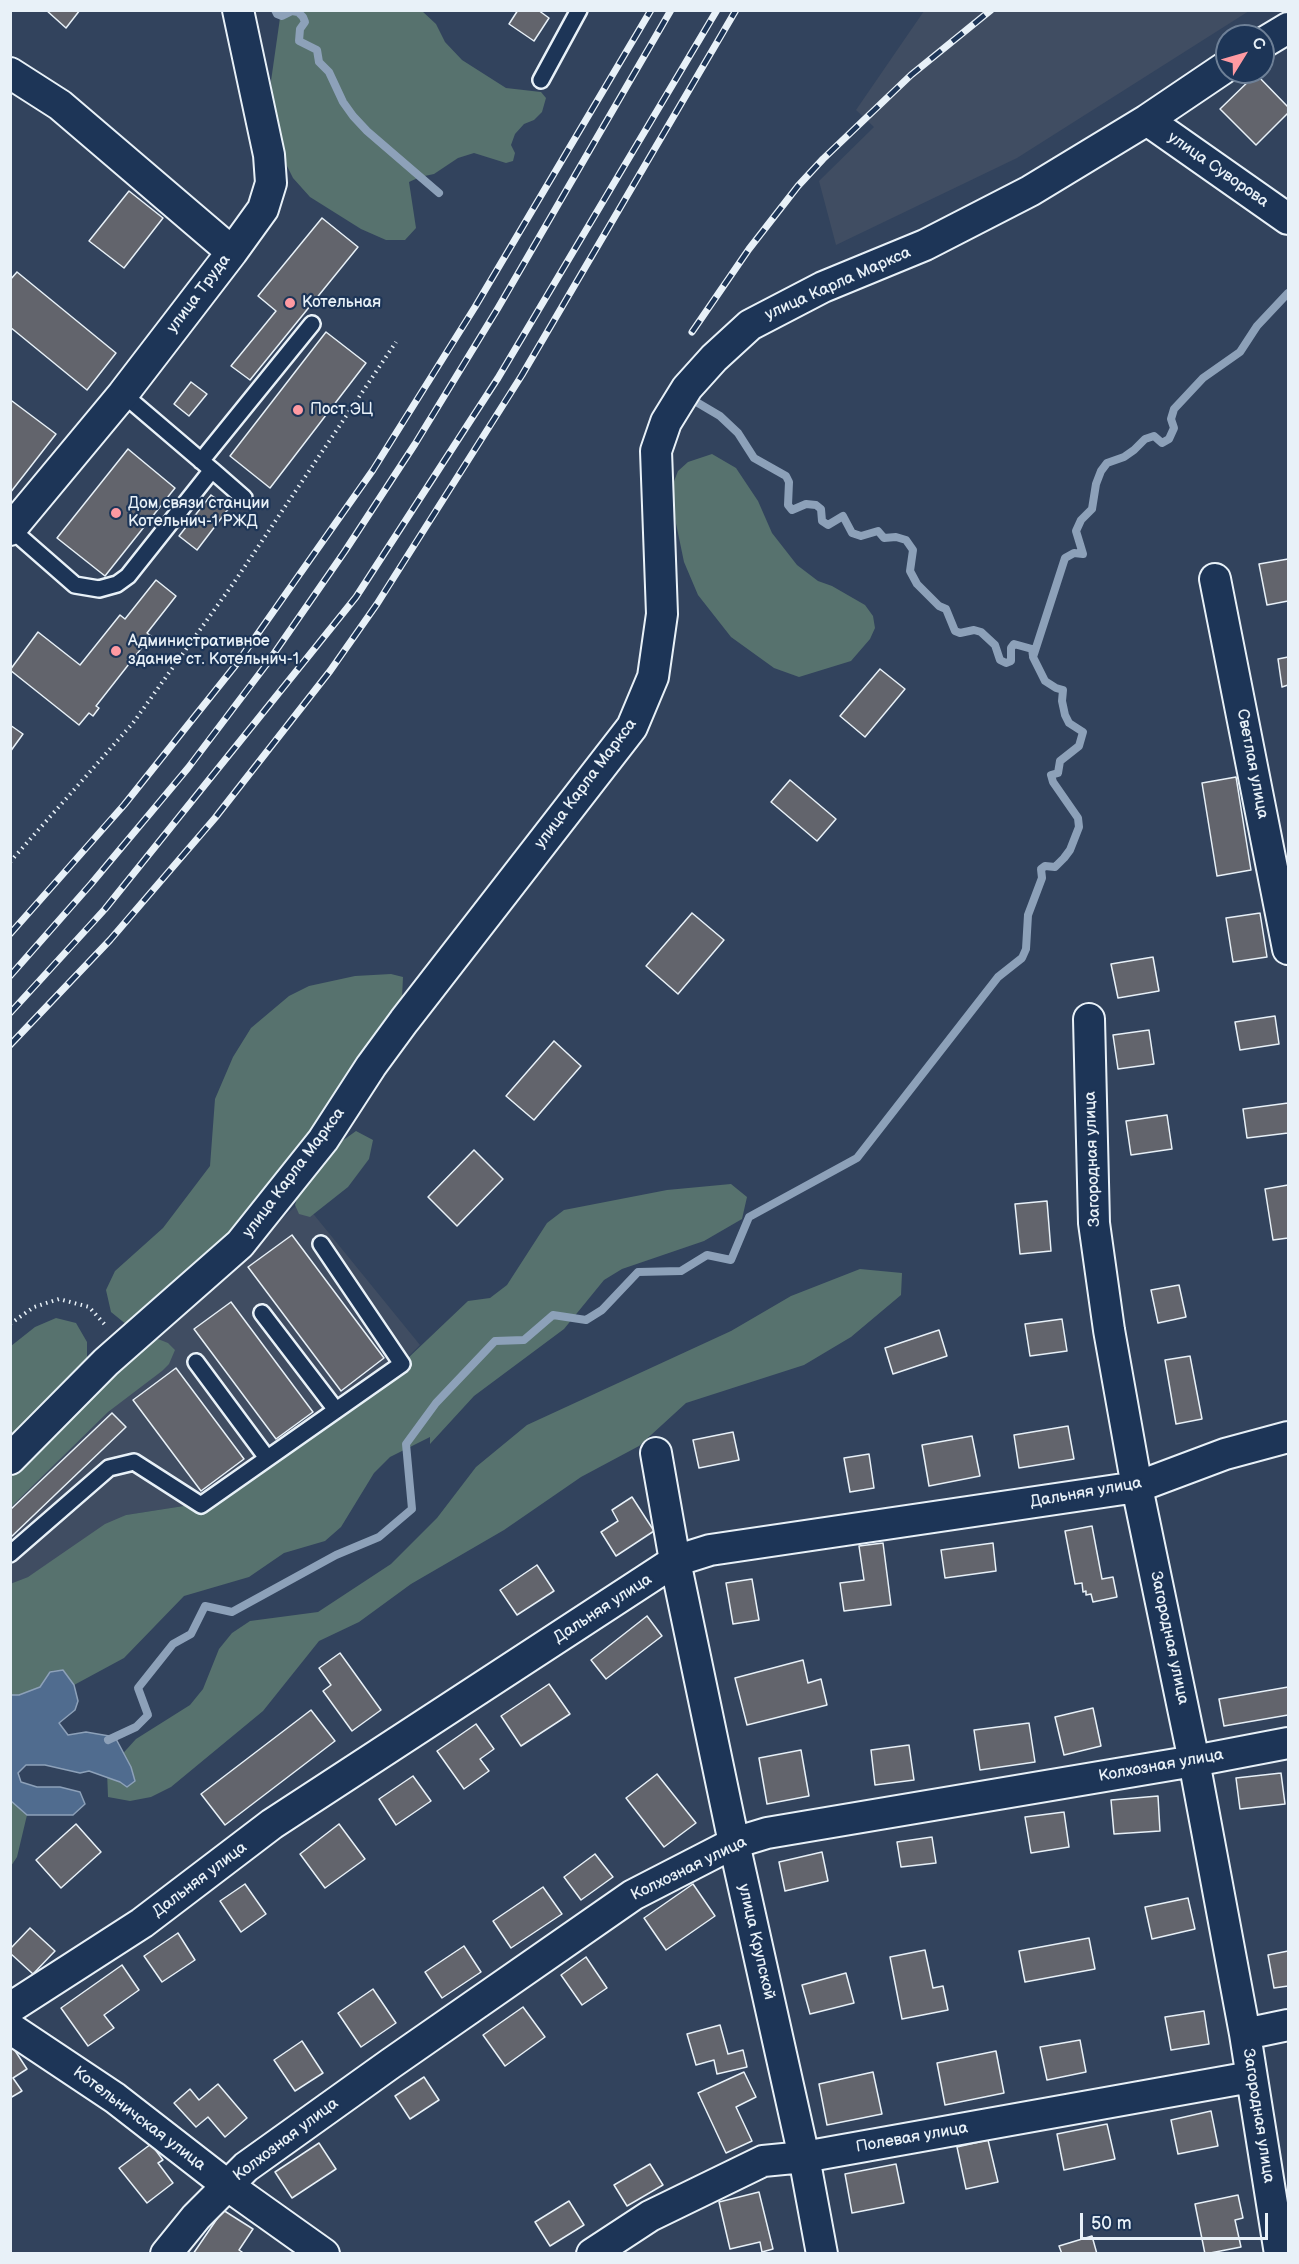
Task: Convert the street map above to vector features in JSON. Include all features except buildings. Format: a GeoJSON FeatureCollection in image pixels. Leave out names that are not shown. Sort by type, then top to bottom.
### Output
{"type":"FeatureCollection","features":[{"type":"Feature","properties":{"kind":"street"},"geometry":{"type":"LineString","coordinates":[[232,252],[263,209],[271,183],[269,155],[238,10]]}},
{"type":"Feature","properties":{"kind":"street"},"geometry":{"type":"LineString","coordinates":[[1275,36],[1288,28]]}},
{"type":"Feature","properties":{"kind":"street","name":"улица Труда"},"geometry":{"type":"LineString","coordinates":[[10,73],[60,105],[232,252],[123,394],[11,530]]}},
{"type":"Feature","properties":{"kind":"street","name":"улица Карла Маркса"},"geometry":{"type":"LineString","coordinates":[[10,1459],[124,1346],[240,1244],[323,1140],[371,1066],[404,1021],[632,727],[653,677],[661,625],[662,574],[656,451],[666,422],[687,388],[726,346],[750,325],[823,287],[924,245],[1030,191],[1148,120],[1215,74]]}},
{"type":"Feature","properties":{"kind":"street","name":"улица Суворова"},"geometry":{"type":"LineString","coordinates":[[1148,120],[1288,219]]}},
{"type":"Feature","properties":{"kind":"street","name":"Светлая улица"},"geometry":{"type":"LineString","coordinates":[[1215,579],[1288,949]]}},
{"type":"Feature","properties":{"kind":"street","name":"Загородная улица"},"geometry":{"type":"LineString","coordinates":[[1089,1019],[1094,1223],[1109,1330],[1137,1487],[1194,1761],[1245,2034],[1280,2253]]}},
{"type":"Feature","properties":{"kind":"street","name":"Дальняя улица"},"geometry":{"type":"LineString","coordinates":[[10,2008],[142,1923],[272,1824],[675,1561],[710,1550],[1137,1487],[1225,1454],[1288,1437]]}},
{"type":"Feature","properties":{"kind":"street","name":"улица Крупской"},"geometry":{"type":"LineString","coordinates":[[656,1453],[675,1561],[734,1843],[804,2157],[822,2253]]}},
{"type":"Feature","properties":{"kind":"street","name":"Колхозная улица"},"geometry":{"type":"LineString","coordinates":[[166,2253],[196,2217],[246,2167],[633,1895],[734,1843],[767,1833],[1288,1743]]}},
{"type":"Feature","properties":{"kind":"street"},"geometry":{"type":"LineString","coordinates":[[1245,2034],[1288,2025]]}},
{"type":"Feature","properties":{"kind":"street","name":"Котельничская улица"},"geometry":{"type":"LineString","coordinates":[[10,2028],[116,2098],[227,2185],[324,2253]]}},
{"type":"Feature","properties":{"kind":"street","name":"Полевая улица"},"geometry":{"type":"LineString","coordinates":[[592,2253],[651,2216],[763,2161],[804,2157],[1251,2077]]}},
{"type":"Feature","properties":{"kind":"lane"},"geometry":{"type":"LineString","coordinates":[[541,80],[579,10]]}},
{"type":"Feature","properties":{"kind":"lane"},"geometry":{"type":"LineString","coordinates":[[11,530],[75,585],[99,589],[117,584],[128,576],[206,465],[312,324]]}},
{"type":"Feature","properties":{"kind":"lane"},"geometry":{"type":"LineString","coordinates":[[123,394],[244,498]]}},
{"type":"Feature","properties":{"kind":"lane"},"geometry":{"type":"LineString","coordinates":[[10,1554],[109,1468],[134,1462],[201,1505],[402,1364],[321,1244]]}},
{"type":"Feature","properties":{"kind":"lane"},"geometry":{"type":"LineString","coordinates":[[262,1313],[336,1410]]}},
{"type":"Feature","properties":{"kind":"lane"},"geometry":{"type":"LineString","coordinates":[[196,1362],[267,1458]]}},
{"type":"Feature","properties":{"kind":"path"},"geometry":{"type":"LineString","coordinates":[[10,862],[133,723],[235,581],[396,342]]}},
{"type":"Feature","properties":{"kind":"path"},"geometry":{"type":"LineString","coordinates":[[10,1324],[34,1307],[59,1299],[89,1307],[124,1346]]}},
{"type":"Feature","properties":{"kind":"shaded area"},"geometry":{"type":"Polygon","coordinates":[[[924,10],[1249,11],[1228,24],[1215,24],[1215,33],[1017,158],[836,245],[819,181],[874,127],[856,110],[924,10]]]}},
{"type":"Feature","properties":{"kind":"shaded area"},"geometry":{"type":"Polygon","coordinates":[[[302,1200],[420,1345],[366,1398],[291,1453],[212,1497],[190,1505],[126,1515],[28,1577],[11,1584],[10,1484],[88,1400],[302,1200]]]}},
{"type":"Feature","properties":{"kind":"shaded area"},"geometry":{"type":"Polygon","coordinates":[[[63,1670],[74,1685],[78,1701],[75,1710],[59,1723],[68,1735],[86,1732],[115,1737],[131,1767],[135,1781],[127,1787],[120,1782],[89,1771],[80,1773],[45,1765],[26,1765],[18,1773],[21,1782],[37,1787],[60,1787],[80,1792],[85,1804],[73,1815],[27,1815],[11,1801],[11,1695],[19,1695],[40,1687],[50,1672],[63,1670]]]}},
{"type":"Feature","properties":{"kind":"green space"},"geometry":{"type":"Polygon","coordinates":[[[281,11],[422,11],[436,24],[445,42],[462,60],[506,88],[541,92],[546,98],[542,112],[534,120],[524,124],[515,134],[511,145],[515,153],[513,161],[506,163],[474,153],[458,158],[434,174],[409,182],[416,228],[405,240],[386,240],[361,229],[310,197],[293,178],[275,142],[271,81],[281,11]]]}},
{"type":"Feature","properties":{"kind":"green space"},"geometry":{"type":"Polygon","coordinates":[[[712,454],[736,468],[758,501],[772,533],[797,565],[818,581],[832,586],[865,605],[873,616],[875,628],[870,639],[851,661],[799,677],[774,668],[731,637],[698,595],[684,562],[673,509],[673,484],[678,471],[688,462],[712,454]]]}},
{"type":"Feature","properties":{"kind":"green space"},"geometry":{"type":"Polygon","coordinates":[[[391,974],[403,977],[402,998],[276,1192],[127,1325],[111,1312],[106,1290],[115,1271],[163,1228],[210,1166],[215,1099],[233,1057],[251,1028],[289,996],[309,986],[355,976],[391,974]]]}},
{"type":"Feature","properties":{"kind":"green space"},"geometry":{"type":"Polygon","coordinates":[[[356,1131],[373,1140],[369,1159],[348,1187],[310,1217],[299,1214],[295,1205],[301,1184],[338,1144],[356,1131]]]}},
{"type":"Feature","properties":{"kind":"green space"},"geometry":{"type":"Polygon","coordinates":[[[731,1184],[747,1197],[742,1219],[704,1241],[622,1269],[604,1280],[564,1329],[474,1396],[430,1444],[430,1437],[390,1457],[374,1473],[341,1527],[325,1541],[284,1553],[249,1577],[184,1596],[124,1658],[74,1685],[63,1670],[50,1671],[40,1687],[19,1695],[11,1695],[10,1584],[28,1577],[105,1524],[126,1515],[190,1505],[212,1497],[291,1453],[366,1398],[468,1301],[490,1298],[507,1285],[547,1223],[564,1210],[667,1190],[731,1184]]]}},
{"type":"Feature","properties":{"kind":"green space"},"geometry":{"type":"Polygon","coordinates":[[[860,1269],[902,1273],[901,1295],[851,1337],[804,1365],[686,1403],[639,1446],[581,1477],[504,1530],[411,1584],[359,1622],[319,1641],[263,1711],[171,1787],[151,1797],[130,1801],[108,1797],[107,1771],[136,1739],[190,1705],[203,1689],[219,1649],[232,1633],[250,1621],[318,1612],[391,1564],[437,1518],[476,1467],[527,1425],[731,1331],[791,1296],[860,1269]]]}},
{"type":"Feature","properties":{"kind":"green space"},"geometry":{"type":"Polygon","coordinates":[[[56,1318],[76,1323],[87,1342],[87,1360],[20,1447],[11,1454],[11,1346],[35,1327],[56,1318]]]}},
{"type":"Feature","properties":{"kind":"green space"},"geometry":{"type":"Polygon","coordinates":[[[158,1339],[168,1343],[175,1350],[169,1364],[108,1412],[11,1507],[11,1475],[146,1343],[158,1339]]]}},
{"type":"Feature","properties":{"kind":"green space"},"geometry":{"type":"Polygon","coordinates":[[[11,1801],[27,1815],[17,1857],[11,1866],[11,1801]]]}},
{"type":"Feature","properties":{"kind":"waterway"},"geometry":{"type":"LineString","coordinates":[[275,10],[282,16],[292,11],[298,12],[303,17],[305,22],[300,29],[299,41],[317,50],[319,62],[329,72],[343,102],[353,116],[367,131],[439,193]]}},
{"type":"Feature","properties":{"kind":"waterway"},"geometry":{"type":"LineString","coordinates":[[108,1740],[136,1727],[148,1715],[138,1688],[173,1644],[191,1634],[205,1606],[232,1612],[336,1555],[379,1537],[412,1509],[406,1444],[436,1403],[495,1341],[524,1340],[553,1315],[586,1320],[602,1310],[638,1272],[681,1271],[707,1255],[731,1260],[749,1217],[857,1158],[998,977],[1022,958],[1026,949],[1028,915],[1042,878],[1041,869],[1045,866],[1055,867],[1064,858],[1070,850],[1079,827],[1078,818],[1053,782],[1051,775],[1058,773],[1060,761],[1079,746],[1083,732],[1069,723],[1062,701],[1063,690],[1045,681],[1033,657],[1065,558],[1074,553],[1083,554],[1076,531],[1081,520],[1092,509],[1096,484],[1107,463],[1124,457],[1145,439],[1154,436],[1162,443],[1169,439],[1174,428],[1171,419],[1174,409],[1203,378],[1240,352],[1257,326],[1288,293]]}},
{"type":"Feature","properties":{"kind":"waterway"},"geometry":{"type":"LineString","coordinates":[[698,403],[720,416],[738,433],[754,458],[786,476],[789,482],[788,505],[792,510],[806,504],[816,505],[821,509],[822,521],[828,525],[843,516],[852,533],[861,536],[878,531],[884,538],[896,537],[906,540],[913,550],[910,571],[917,584],[939,606],[946,609],[955,631],[960,633],[974,630],[981,632],[995,645],[1000,660],[1006,663],[1011,661],[1011,648],[1014,644],[1032,649],[1033,656]]}},
{"type":"Feature","properties":{"kind":"railway"},"geometry":{"type":"LineString","coordinates":[[10,934],[124,805],[235,666],[373,470],[475,307],[651,10]]}},
{"type":"Feature","properties":{"kind":"railway"},"geometry":{"type":"LineString","coordinates":[[10,976],[188,768],[266,665],[345,551],[415,444],[498,308],[671,10]]}},
{"type":"Feature","properties":{"kind":"railway"},"geometry":{"type":"LineString","coordinates":[[10,1013],[105,909],[356,597],[498,378],[717,10]]}},
{"type":"Feature","properties":{"kind":"railway"},"geometry":{"type":"LineString","coordinates":[[10,1045],[110,940],[215,818],[330,671],[377,604],[522,375],[736,10]]}},
{"type":"Feature","properties":{"kind":"railway"},"geometry":{"type":"LineString","coordinates":[[692,332],[749,249],[798,186],[823,159],[911,75],[991,10]]}},
{"type":"Feature","properties":{"kind":"place","name":"Котельная"},"geometry":{"type":"Point","coordinates":[290,303]}},
{"type":"Feature","properties":{"kind":"place","name":"Пост ЭЦ"},"geometry":{"type":"Point","coordinates":[298,410]}},
{"type":"Feature","properties":{"kind":"place","name":"Дом связи станции Котельнич-1 РЖД"},"geometry":{"type":"Point","coordinates":[116,513]}},
{"type":"Feature","properties":{"kind":"place","name":"Административное здание ст. Котельнич-1"},"geometry":{"type":"Point","coordinates":[116,651]}}]}
